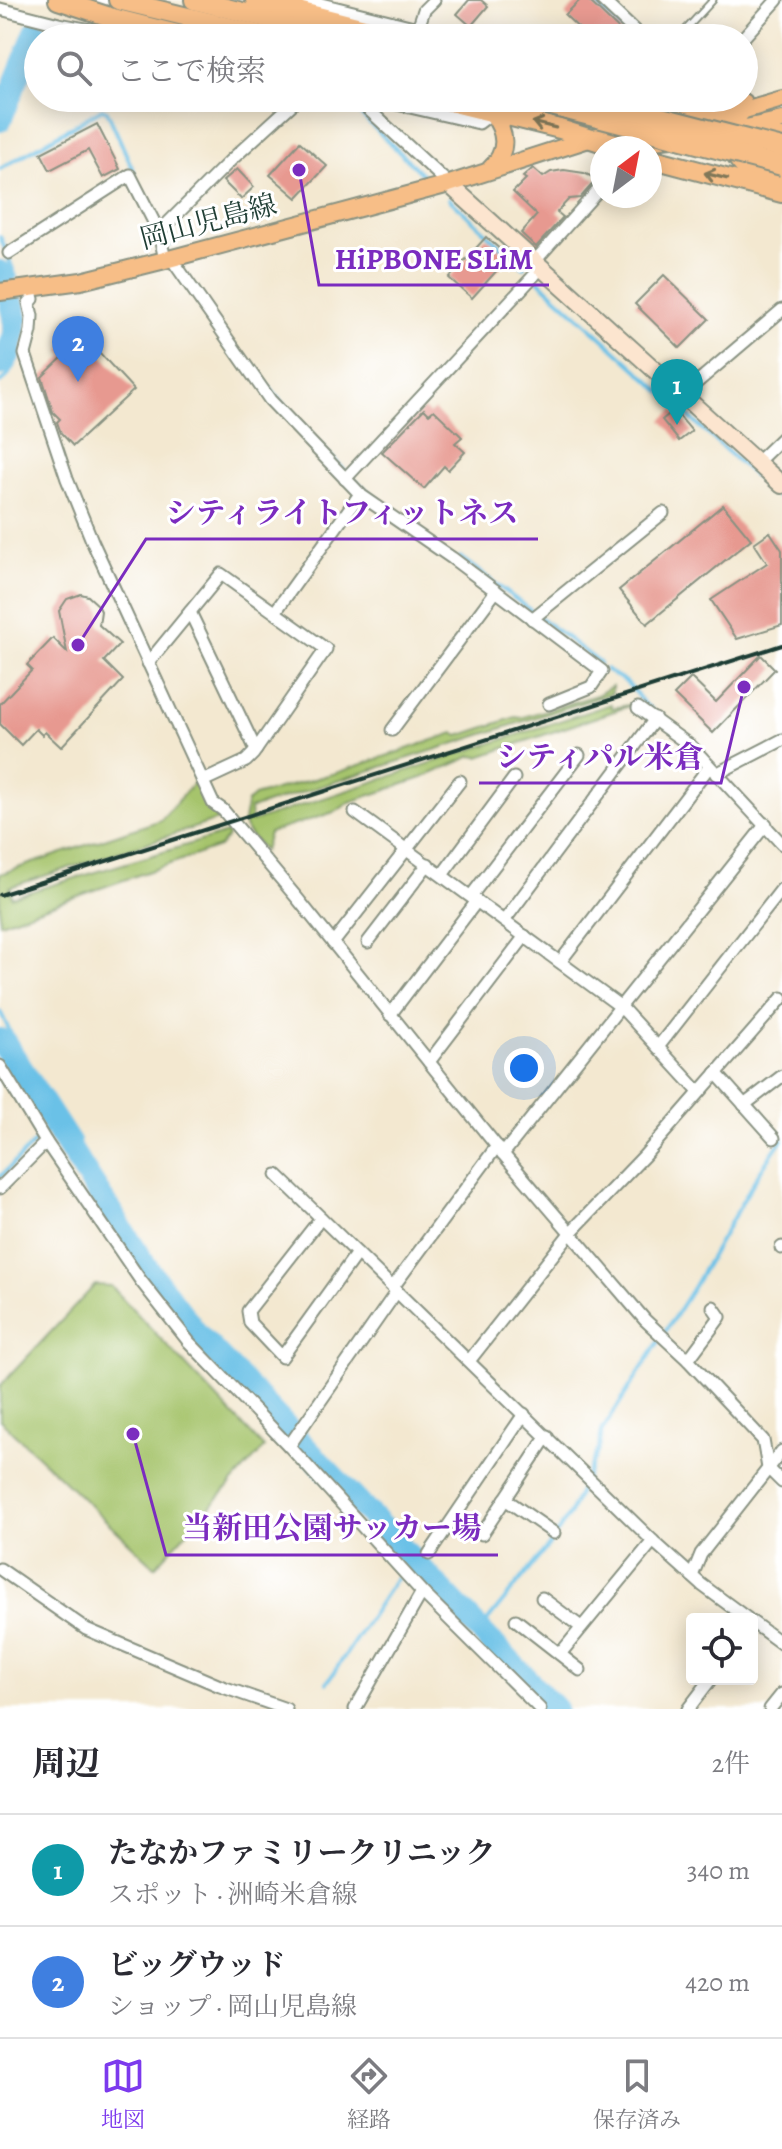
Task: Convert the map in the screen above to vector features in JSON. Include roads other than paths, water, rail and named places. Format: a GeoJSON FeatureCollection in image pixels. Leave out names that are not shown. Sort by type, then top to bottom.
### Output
{"type":"FeatureCollection","features":[{"type":"Feature","properties":{"kind":"highway"},"geometry":{"type":"LineString","coordinates":[[58,0],[137,24]]}},
{"type":"Feature","properties":{"kind":"highway"},"geometry":{"type":"LineString","coordinates":[[118,0],[217,24]]}},
{"type":"Feature","properties":{"kind":"highway"},"geometry":{"type":"LineString","coordinates":[[194,0],[291,24]]}},
{"type":"Feature","properties":{"kind":"highway"},"geometry":{"type":"LineString","coordinates":[[255,0],[310,8],[374,24]]}},
{"type":"Feature","properties":{"kind":"highway"},"geometry":{"type":"LineString","coordinates":[[488,112],[589,139]]}},
{"type":"Feature","properties":{"kind":"highway"},"geometry":{"type":"LineString","coordinates":[[575,112],[782,166]]}},
{"type":"Feature","properties":{"kind":"highway"},"geometry":{"type":"LineString","coordinates":[[628,136],[635,129],[634,112]]}},
{"type":"Feature","properties":{"kind":"highway"},"geometry":{"type":"LineString","coordinates":[[642,112],[782,148]]}},
{"type":"Feature","properties":{"kind":"highway"},"geometry":{"type":"LineString","coordinates":[[714,112],[736,124],[782,138]]}},
{"type":"Feature","properties":{"kind":"highway"},"geometry":{"type":"LineString","coordinates":[[736,124],[733,149],[746,168],[782,182]]}},
{"type":"Feature","properties":{"kind":"highway"},"geometry":{"type":"LineString","coordinates":[[662,161],[782,193]]}},
{"type":"Feature","properties":{"kind":"main road","name":"岡山児島線"},"geometry":{"type":"LineString","coordinates":[[758,112],[779,100]]}},
{"type":"Feature","properties":{"kind":"main road"},"geometry":{"type":"LineString","coordinates":[[758,101],[779,100]]}},
{"type":"Feature","properties":{"kind":"main road","name":"岡山児島線"},"geometry":{"type":"LineString","coordinates":[[15,290],[81,281],[449,184],[565,146],[635,129],[682,112]]}},
{"type":"Feature","properties":{"kind":"main road","name":"岡山児島線"},"geometry":{"type":"LineString","coordinates":[[736,124],[758,112]]}},
{"type":"Feature","properties":{"kind":"main road"},"geometry":{"type":"LineString","coordinates":[[489,170],[500,160],[504,151],[500,125],[492,113]]}},
{"type":"Feature","properties":{"kind":"main road","name":"岡山児島線"},"geometry":{"type":"LineString","coordinates":[[662,138],[736,124],[782,120]]}},
{"type":"Feature","properties":{"kind":"main road","name":"岡山児島線"},"geometry":{"type":"LineString","coordinates":[[565,146],[590,146]]}},
{"type":"Feature","properties":{"kind":"main road"},"geometry":{"type":"LineString","coordinates":[[449,184],[782,485]]}},
{"type":"Feature","properties":{"kind":"street"},"geometry":{"type":"LineString","coordinates":[[415,24],[434,0]]}},
{"type":"Feature","properties":{"kind":"street"},"geometry":{"type":"LineString","coordinates":[[602,0],[627,24]]}},
{"type":"Feature","properties":{"kind":"street"},"geometry":{"type":"LineString","coordinates":[[755,24],[776,1]]}},
{"type":"Feature","properties":{"kind":"street"},"geometry":{"type":"LineString","coordinates":[[0,9],[59,24]]}},
{"type":"Feature","properties":{"kind":"street"},"geometry":{"type":"LineString","coordinates":[[161,230],[284,112]]}},
{"type":"Feature","properties":{"kind":"street"},"geometry":{"type":"LineString","coordinates":[[371,112],[449,184]]}},
{"type":"Feature","properties":{"kind":"street"},"geometry":{"type":"LineString","coordinates":[[431,112],[479,123],[492,113]]}},
{"type":"Feature","properties":{"kind":"street"},"geometry":{"type":"LineString","coordinates":[[9,253],[130,175],[161,230],[168,259],[270,400],[348,476],[360,494],[536,617],[602,671],[591,687],[549,704]]}},
{"type":"Feature","properties":{"kind":"street"},"geometry":{"type":"LineString","coordinates":[[348,476],[537,265],[590,201]]}},
{"type":"Feature","properties":{"kind":"street"},"geometry":{"type":"LineString","coordinates":[[15,290],[33,299],[29,303],[31,331],[25,354],[67,479],[93,543],[213,803],[223,810],[500,1150],[660,1336],[688,1360],[763,1440],[768,1468],[782,1482]]}},
{"type":"Feature","properties":{"kind":"street"},"geometry":{"type":"LineString","coordinates":[[682,395],[782,310]]}},
{"type":"Feature","properties":{"kind":"street"},"geometry":{"type":"LineString","coordinates":[[757,462],[782,438]]}},
{"type":"Feature","properties":{"kind":"street"},"geometry":{"type":"LineString","coordinates":[[275,612],[360,494]]}},
{"type":"Feature","properties":{"kind":"street"},"geometry":{"type":"LineString","coordinates":[[536,617],[663,513]]}},
{"type":"Feature","properties":{"kind":"street"},"geometry":{"type":"LineString","coordinates":[[148,663],[221,574],[326,649],[246,761],[203,781]]}},
{"type":"Feature","properties":{"kind":"street"},"geometry":{"type":"LineString","coordinates":[[392,730],[496,591]]}},
{"type":"Feature","properties":{"kind":"street"},"geometry":{"type":"LineString","coordinates":[[190,612],[256,750]]}},
{"type":"Feature","properties":{"kind":"street"},"geometry":{"type":"LineString","coordinates":[[638,708],[692,747],[782,844]]}},
{"type":"Feature","properties":{"kind":"street"},"geometry":{"type":"LineString","coordinates":[[504,921],[655,719]]}},
{"type":"Feature","properties":{"kind":"street"},"geometry":{"type":"LineString","coordinates":[[560,962],[713,770],[782,740]]}},
{"type":"Feature","properties":{"kind":"street"},"geometry":{"type":"LineString","coordinates":[[390,1015],[579,755]]}},
{"type":"Feature","properties":{"kind":"street"},"geometry":{"type":"LineString","coordinates":[[442,875],[514,778]]}},
{"type":"Feature","properties":{"kind":"street"},"geometry":{"type":"LineString","coordinates":[[333,943],[460,781]]}},
{"type":"Feature","properties":{"kind":"street"},"geometry":{"type":"LineString","coordinates":[[355,812],[621,1007],[699,1092]]}},
{"type":"Feature","properties":{"kind":"street"},"geometry":{"type":"LineString","coordinates":[[290,1443],[395,1289],[500,1150],[621,1007],[766,824]]}},
{"type":"Feature","properties":{"kind":"street"},"geometry":{"type":"LineString","coordinates":[[368,942],[428,864]]}},
{"type":"Feature","properties":{"kind":"street"},"geometry":{"type":"LineString","coordinates":[[658,1047],[782,889]]}},
{"type":"Feature","properties":{"kind":"street"},"geometry":{"type":"LineString","coordinates":[[429,1062],[525,936]]}},
{"type":"Feature","properties":{"kind":"street"},"geometry":{"type":"LineString","coordinates":[[469,1361],[571,1232],[644,1156],[782,998]]}},
{"type":"Feature","properties":{"kind":"street"},"geometry":{"type":"LineString","coordinates":[[0,1066],[43,1137],[141,1281],[189,1342],[290,1443],[422,1592],[540,1709]]}},
{"type":"Feature","properties":{"kind":"street"},"geometry":{"type":"LineString","coordinates":[[716,1073],[774,1138]]}},
{"type":"Feature","properties":{"kind":"street"},"geometry":{"type":"LineString","coordinates":[[744,1105],[782,1076]]}},
{"type":"Feature","properties":{"kind":"street"},"geometry":{"type":"LineString","coordinates":[[0,1188],[43,1137]]}},
{"type":"Feature","properties":{"kind":"street"},"geometry":{"type":"LineString","coordinates":[[277,1175],[653,1541],[739,1613]]}},
{"type":"Feature","properties":{"kind":"street"},"geometry":{"type":"LineString","coordinates":[[321,1218],[248,1311],[250,1323],[282,1357],[357,1253]]}},
{"type":"Feature","properties":{"kind":"street"},"geometry":{"type":"LineString","coordinates":[[688,1360],[720,1317],[713,1307]]}},
{"type":"Feature","properties":{"kind":"street"},"geometry":{"type":"LineString","coordinates":[[429,1554],[524,1414]]}},
{"type":"Feature","properties":{"kind":"street"},"geometry":{"type":"LineString","coordinates":[[482,1534],[547,1436]]}},
{"type":"Feature","properties":{"kind":"street"},"geometry":{"type":"LineString","coordinates":[[692,1576],[701,1554],[782,1451]]}},
{"type":"Feature","properties":{"kind":"street"},"geometry":{"type":"LineString","coordinates":[[505,1499],[554,1533]]}},
{"type":"Feature","properties":{"kind":"street"},"geometry":{"type":"LineString","coordinates":[[560,1654],[653,1541]]}},
{"type":"Feature","properties":{"kind":"street"},"geometry":{"type":"LineString","coordinates":[[0,1569],[86,1629],[207,1681],[286,1709]]}},
{"type":"Feature","properties":{"kind":"street"},"geometry":{"type":"LineString","coordinates":[[355,1709],[422,1592]]}},
{"type":"Feature","properties":{"kind":"street"},"geometry":{"type":"LineString","coordinates":[[542,1598],[581,1627]]}},
{"type":"Feature","properties":{"kind":"street"},"geometry":{"type":"LineString","coordinates":[[516,1620],[580,1670]]}},
{"type":"Feature","properties":{"kind":"street"},"geometry":{"type":"LineString","coordinates":[[758,1627],[782,1644]]}},
{"type":"Feature","properties":{"kind":"street"},"geometry":{"type":"LineString","coordinates":[[688,1709],[706,1685]]}},
{"type":"Feature","properties":{"kind":"street"},"geometry":{"type":"LineString","coordinates":[[770,1709],[782,1694]]}},
{"type":"Feature","properties":{"kind":"lane"},"geometry":{"type":"LineString","coordinates":[[691,24],[713,0]]}},
{"type":"Feature","properties":{"kind":"waterway"},"geometry":{"type":"LineString","coordinates":[[593,0],[618,24]]}},
{"type":"Feature","properties":{"kind":"waterway"},"geometry":{"type":"LineString","coordinates":[[0,120],[24,61]]}},
{"type":"Feature","properties":{"kind":"waterway"},"geometry":{"type":"LineString","coordinates":[[0,169],[97,112]]}},
{"type":"Feature","properties":{"kind":"waterway"},"geometry":{"type":"LineString","coordinates":[[107,112],[134,172]]}},
{"type":"Feature","properties":{"kind":"waterway"},"geometry":{"type":"LineString","coordinates":[[358,112],[426,178]]}},
{"type":"Feature","properties":{"kind":"waterway"},"geometry":{"type":"LineString","coordinates":[[449,199],[524,267]]}},
{"type":"Feature","properties":{"kind":"waterway"},"geometry":{"type":"LineString","coordinates":[[164,234],[170,246]]}},
{"type":"Feature","properties":{"kind":"waterway"},"geometry":{"type":"LineString","coordinates":[[0,236],[16,277]]}},
{"type":"Feature","properties":{"kind":"waterway"},"geometry":{"type":"LineString","coordinates":[[0,272],[14,319],[12,340],[0,364]]}},
{"type":"Feature","properties":{"kind":"waterway"},"geometry":{"type":"LineString","coordinates":[[538,280],[782,501]]}},
{"type":"Feature","properties":{"kind":"waterway"},"geometry":{"type":"LineString","coordinates":[[22,300],[27,321]]}},
{"type":"Feature","properties":{"kind":"waterway"},"geometry":{"type":"LineString","coordinates":[[0,383],[21,353]]}},
{"type":"Feature","properties":{"kind":"waterway"},"geometry":{"type":"LineString","coordinates":[[257,372],[317,442],[384,505]]}},
{"type":"Feature","properties":{"kind":"waterway"},"geometry":{"type":"LineString","coordinates":[[460,557],[600,663]]}},
{"type":"Feature","properties":{"kind":"waterway"},"geometry":{"type":"LineString","coordinates":[[606,669],[628,684],[651,709]]}},
{"type":"Feature","properties":{"kind":"waterway"},"geometry":{"type":"LineString","coordinates":[[0,1011],[11,1034],[79,1140],[72,1153]]}},
{"type":"Feature","properties":{"kind":"waterway"},"geometry":{"type":"LineString","coordinates":[[0,1040],[144,1264],[196,1333],[555,1709]]}},
{"type":"Feature","properties":{"kind":"waterway"},"geometry":{"type":"LineString","coordinates":[[0,1177],[53,1124]]}},
{"type":"Feature","properties":{"kind":"waterway"},"geometry":{"type":"LineString","coordinates":[[480,1630],[549,1545],[570,1513],[599,1448],[602,1431],[782,1139]]}},
{"type":"Feature","properties":{"kind":"waterway"},"geometry":{"type":"LineString","coordinates":[[405,1564],[410,1556]]}},
{"type":"Feature","properties":{"kind":"waterway"},"geometry":{"type":"LineString","coordinates":[[327,1683],[396,1578]]}},
{"type":"Feature","properties":{"kind":"railway"},"geometry":{"type":"LineString","coordinates":[[0,895],[782,645]]}},
{"type":"Feature","properties":{"kind":"place","name":"HiPBONE SLiM"},"geometry":{"type":"Point","coordinates":[299,170]}},
{"type":"Feature","properties":{"kind":"place","name":"ビッグウッド"},"geometry":{"type":"Point","coordinates":[78,382]}},
{"type":"Feature","properties":{"kind":"place","name":"たなかファミリークリニック"},"geometry":{"type":"Point","coordinates":[677,425]}},
{"type":"Feature","properties":{"kind":"place","name":"シティライトフィットネス"},"geometry":{"type":"Point","coordinates":[78,645]}},
{"type":"Feature","properties":{"kind":"place","name":"シティパル米倉"},"geometry":{"type":"Point","coordinates":[744,687]}},
{"type":"Feature","properties":{"kind":"place","name":"当新田公園サッカー場"},"geometry":{"type":"Point","coordinates":[133,1434]}}]}
